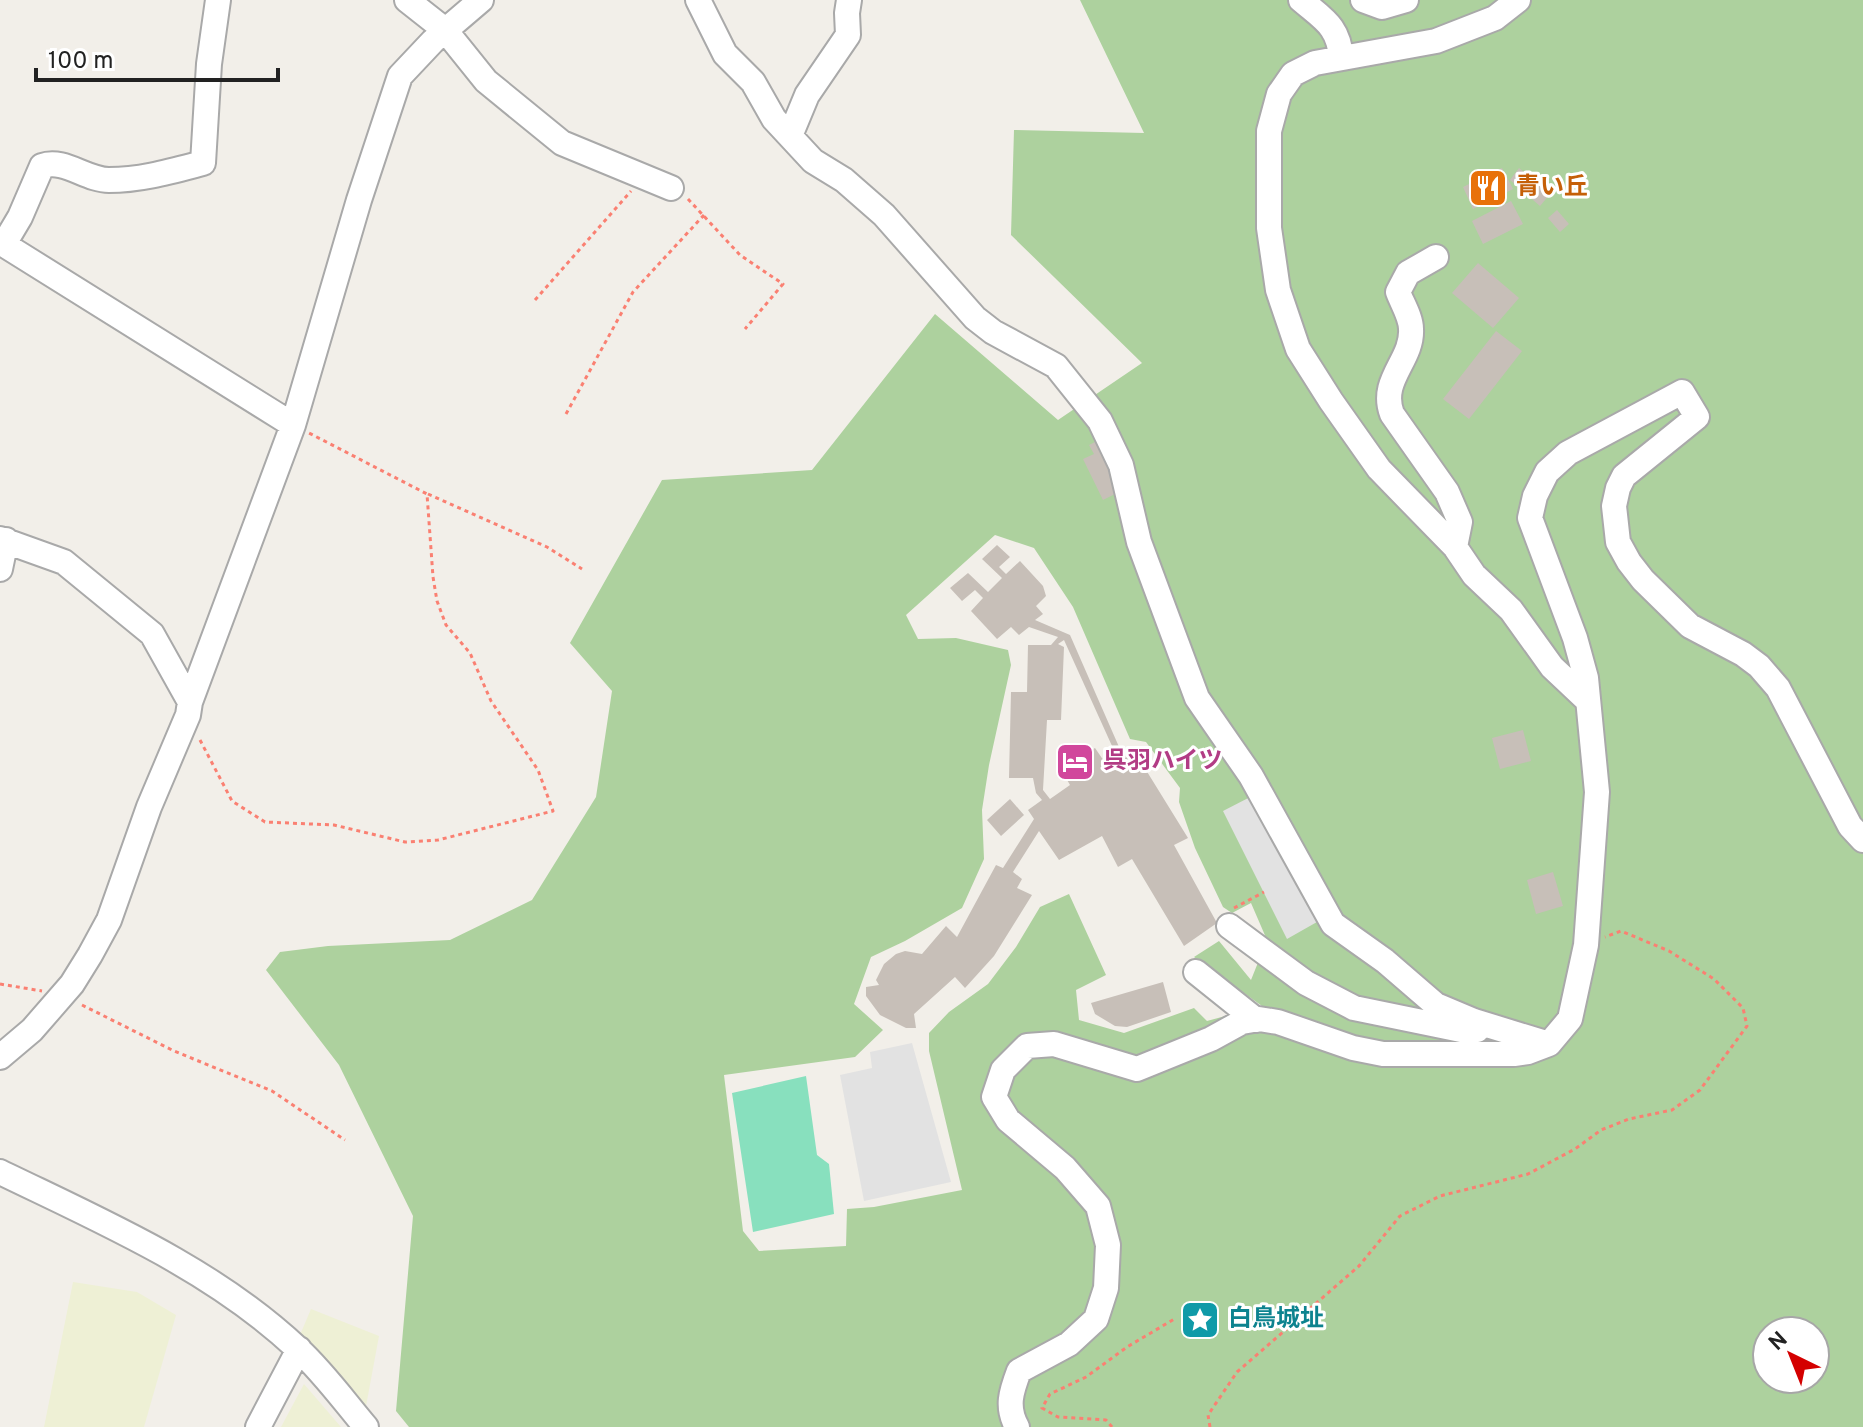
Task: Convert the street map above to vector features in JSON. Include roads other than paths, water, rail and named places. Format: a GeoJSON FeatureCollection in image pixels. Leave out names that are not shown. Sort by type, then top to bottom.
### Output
{"type":"FeatureCollection","features":[{"type":"Feature","properties":{"kind":"street"},"geometry":{"type":"LineString","coordinates":[[218,0],[209,64],[203,163],[147,177],[105,180],[55,163],[42,166],[20,217],[2,243],[293,425]]}},
{"type":"Feature","properties":{"kind":"street"},"geometry":{"type":"LineString","coordinates":[[407,0],[445,30],[486,81],[562,143],[671,188]]}},
{"type":"Feature","properties":{"kind":"street"},"geometry":{"type":"LineString","coordinates":[[0,1057],[32,1030],[63,995],[109,920],[293,425],[385,115],[400,76],[445,30],[481,0]]}},
{"type":"Feature","properties":{"kind":"street"},"geometry":{"type":"LineString","coordinates":[[698,0],[725,54],[753,82],[774,119],[813,161],[844,180],[884,215],[975,318],[993,332],[1056,366],[1100,421],[1121,465],[1139,542],[1197,698],[1251,776],[1333,924],[1385,961],[1436,1005],[1549,1044]]}},
{"type":"Feature","properties":{"kind":"street"},"geometry":{"type":"LineString","coordinates":[[790,136],[807,95],[848,35],[849,0]]}},
{"type":"Feature","properties":{"kind":"street"},"geometry":{"type":"LineString","coordinates":[[1301,0],[1334,29],[1340,40],[1341,58]]}},
{"type":"Feature","properties":{"kind":"street"},"geometry":{"type":"LineString","coordinates":[[1363,0],[1382,7],[1406,0]]}},
{"type":"Feature","properties":{"kind":"street"},"geometry":{"type":"LineString","coordinates":[[1518,0],[1495,18],[1436,41],[1315,63],[1293,74],[1279,94],[1269,131],[1269,228],[1278,290],[1298,349],[1331,401],[1379,469],[1455,547],[1474,575],[1511,610],[1552,667],[1587,700]]}},
{"type":"Feature","properties":{"kind":"street"},"geometry":{"type":"LineString","coordinates":[[1436,257],[1408,273],[1398,292],[1412,325],[1411,337],[1387,402],[1392,414],[1447,492],[1460,522],[1455,547]]}},
{"type":"Feature","properties":{"kind":"street"},"geometry":{"type":"LineString","coordinates":[[1017,1427],[1010,1414],[1010,1395],[1019,1371],[1069,1344],[1096,1319],[1106,1288],[1108,1245],[1098,1206],[1065,1168],[1008,1120],[994,1097],[1003,1070],[1027,1046],[1054,1044],[1137,1069],[1242,1022],[1256,1020],[1278,1022],[1353,1048],[1383,1054],[1514,1054],[1549,1044],[1570,1019],[1586,945],[1597,792],[1586,678],[1575,638],[1530,518],[1535,496],[1547,472],[1568,453],[1682,392],[1697,417],[1624,476],[1614,506],[1618,542],[1643,580],[1690,626],[1743,654],[1759,666],[1778,688],[1850,826],[1863,840]]}},
{"type":"Feature","properties":{"kind":"street"},"geometry":{"type":"LineString","coordinates":[[0,569],[3,540],[64,562],[152,634],[189,709]]}},
{"type":"Feature","properties":{"kind":"street"},"geometry":{"type":"LineString","coordinates":[[1226,920],[1306,983],[1354,1008],[1466,1031],[1503,1030]]}},
{"type":"Feature","properties":{"kind":"street"},"geometry":{"type":"LineString","coordinates":[[1196,972],[1256,1020]]}},
{"type":"Feature","properties":{"kind":"street"},"geometry":{"type":"LineString","coordinates":[[0,1172],[153,1246],[247,1308],[299,1349],[366,1427]]}},
{"type":"Feature","properties":{"kind":"street"},"geometry":{"type":"LineString","coordinates":[[258,1427],[299,1349]]}},
{"type":"Feature","properties":{"kind":"place","name":"青い丘"},"geometry":{"type":"Point","coordinates":[1488,188]}},
{"type":"Feature","properties":{"kind":"place","name":"呉羽ハイツ"},"geometry":{"type":"Point","coordinates":[1075,762]}},
{"type":"Feature","properties":{"kind":"place","name":"白鳥城址"},"geometry":{"type":"Point","coordinates":[1200,1320]}}]}
